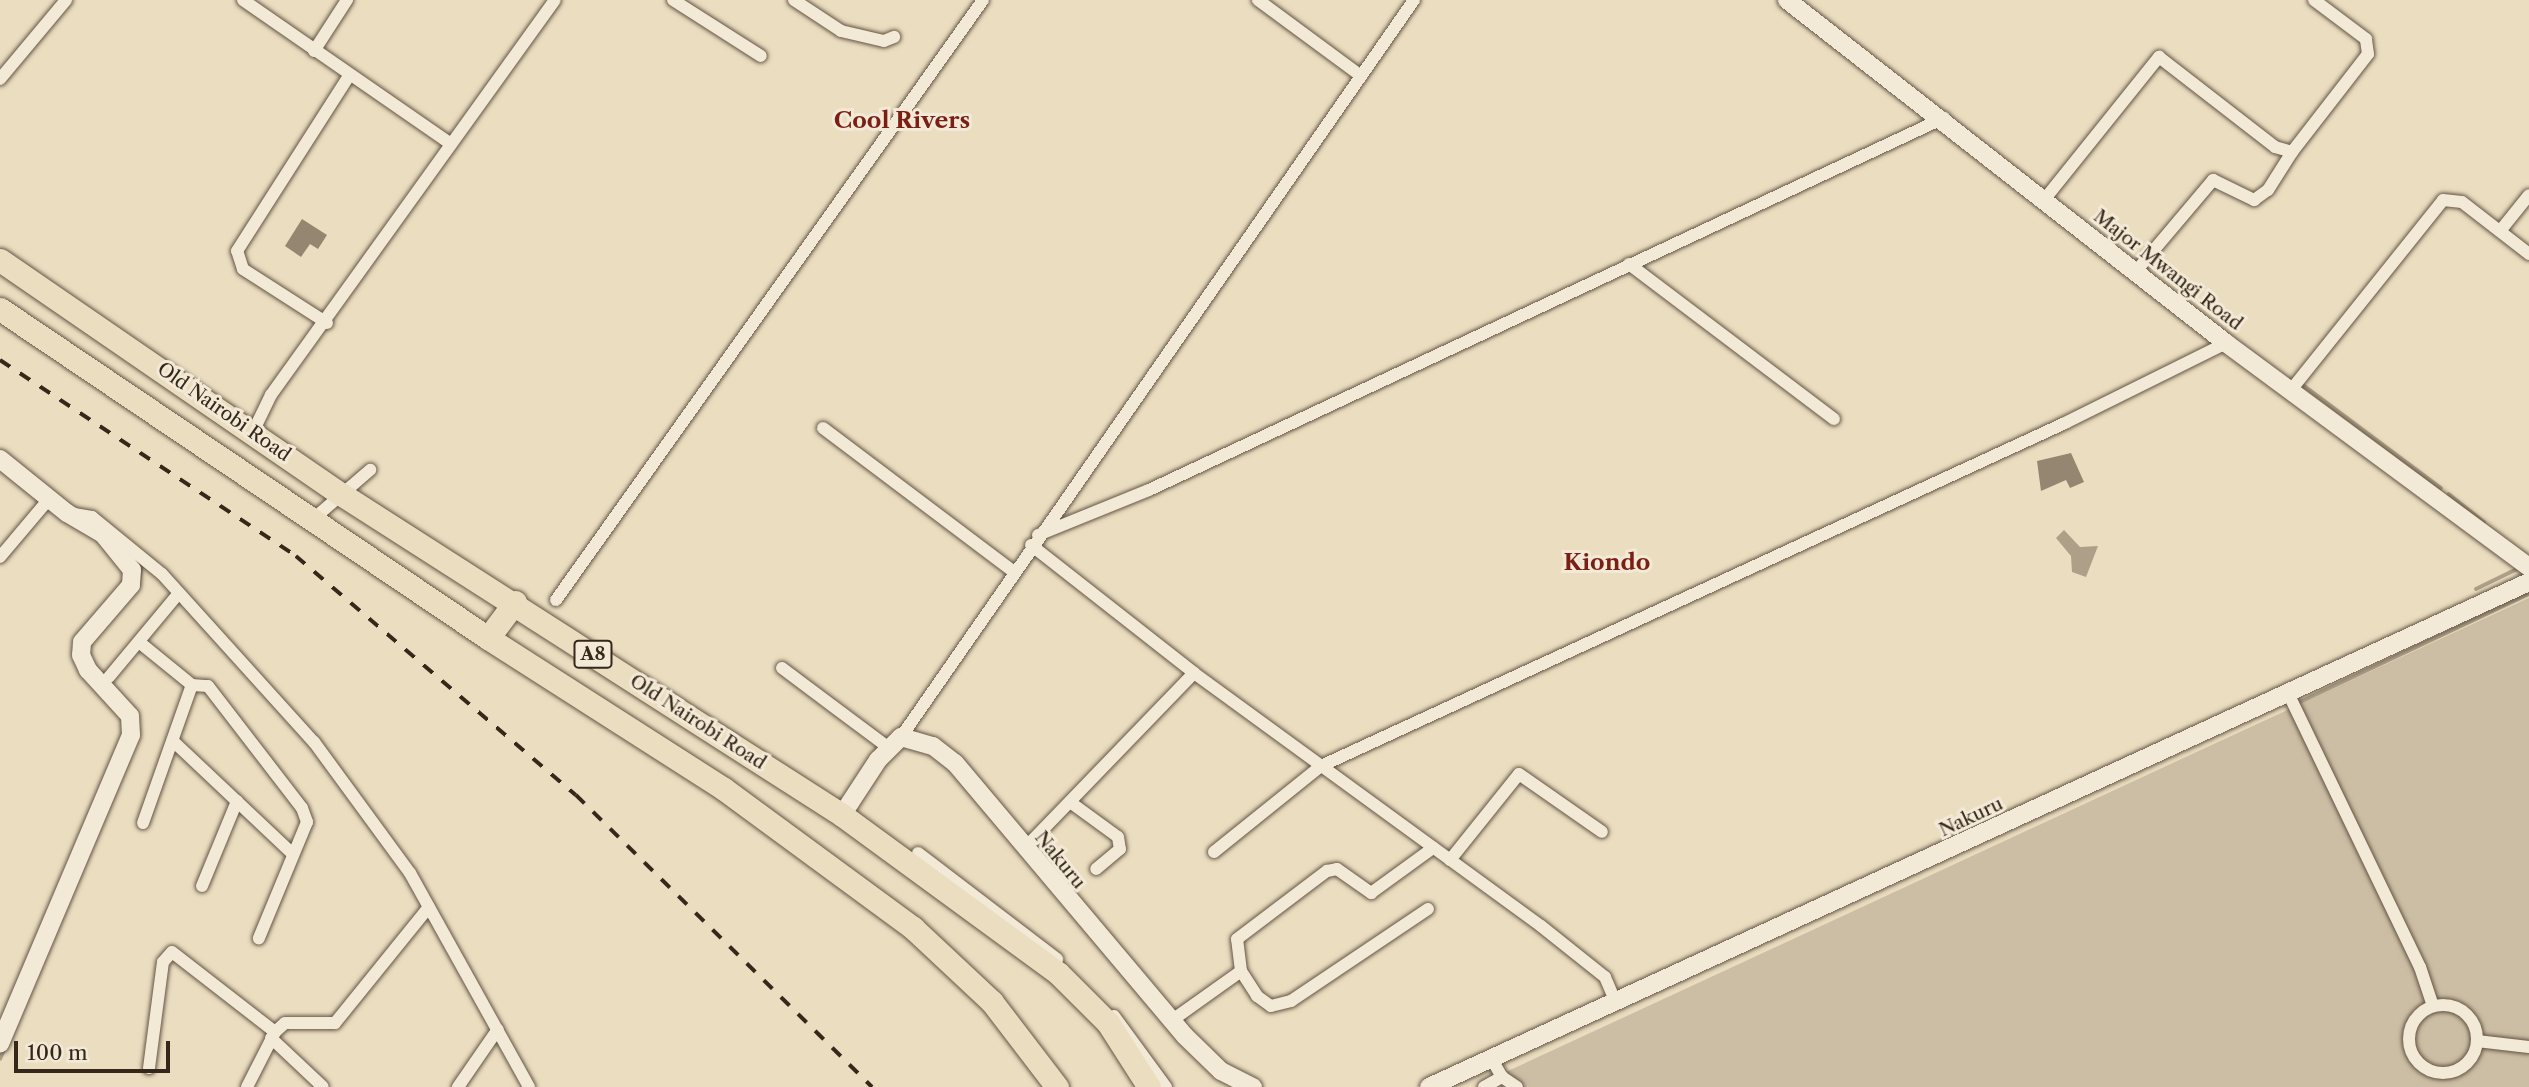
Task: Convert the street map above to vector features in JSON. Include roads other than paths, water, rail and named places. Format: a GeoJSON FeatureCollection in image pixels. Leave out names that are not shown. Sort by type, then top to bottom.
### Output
{"type":"FeatureCollection","features":[{"type":"Feature","properties":{"kind":"highway","name":"Old Nairobi Road"},"geometry":{"type":"LineString","coordinates":[[0,260],[341,494],[515,602],[842,815],[1058,973],[1108,1023],[1149,1087]]}},
{"type":"Feature","properties":{"kind":"highway","name":"Old Nairobi Road"},"geometry":{"type":"LineString","coordinates":[[0,310],[488,638],[724,789],[913,928],[992,1002],[1057,1087]]}},
{"type":"Feature","properties":{"kind":"highway"},"geometry":{"type":"LineString","coordinates":[[488,638],[515,602]]}},
{"type":"Feature","properties":{"kind":"main road","name":"Major Mwangi Road"},"geometry":{"type":"LineString","coordinates":[[1787,0],[1944,118],[2043,200],[2226,343],[2529,567]]}},
{"type":"Feature","properties":{"kind":"main road"},"geometry":{"type":"LineString","coordinates":[[0,459],[67,513],[103,534],[132,570],[131,584],[82,642],[81,655],[88,670],[130,716],[131,735],[0,1043]]}},
{"type":"Feature","properties":{"kind":"main road","name":"Nakuru"},"geometry":{"type":"LineString","coordinates":[[1429,1087],[2529,582]]}},
{"type":"Feature","properties":{"kind":"main road"},"geometry":{"type":"LineString","coordinates":[[842,815],[895,743]]}},
{"type":"Feature","properties":{"kind":"main road","name":"Nakuru"},"geometry":{"type":"LineString","coordinates":[[895,743],[933,746],[955,763],[1024,849],[1171,1021],[1221,1071],[1253,1087]]}},
{"type":"Feature","properties":{"kind":"street"},"geometry":{"type":"LineString","coordinates":[[0,79],[66,0]]}},
{"type":"Feature","properties":{"kind":"street"},"geometry":{"type":"LineString","coordinates":[[243,0],[349,76],[451,144]]}},
{"type":"Feature","properties":{"kind":"street"},"geometry":{"type":"LineString","coordinates":[[314,51],[347,0]]}},
{"type":"Feature","properties":{"kind":"street"},"geometry":{"type":"LineString","coordinates":[[253,432],[271,395],[327,323],[555,0]]}},
{"type":"Feature","properties":{"kind":"street"},"geometry":{"type":"LineString","coordinates":[[673,0],[761,56]]}},
{"type":"Feature","properties":{"kind":"street"},"geometry":{"type":"LineString","coordinates":[[794,0],[841,31],[884,41],[894,37]]}},
{"type":"Feature","properties":{"kind":"street"},"geometry":{"type":"LineString","coordinates":[[556,600],[983,0]]}},
{"type":"Feature","properties":{"kind":"street"},"geometry":{"type":"LineString","coordinates":[[1258,0],[1361,76]]}},
{"type":"Feature","properties":{"kind":"street"},"geometry":{"type":"LineString","coordinates":[[782,668],[895,743],[1414,0]]}},
{"type":"Feature","properties":{"kind":"street"},"geometry":{"type":"LineString","coordinates":[[2137,271],[2213,180],[2254,201],[2268,190],[2292,152],[2368,54],[2366,39],[2314,0]]}},
{"type":"Feature","properties":{"kind":"street"},"geometry":{"type":"LineString","coordinates":[[2043,200],[2159,57],[2275,147],[2292,152]]}},
{"type":"Feature","properties":{"kind":"street"},"geometry":{"type":"LineString","coordinates":[[327,323],[243,269],[237,251],[349,76]]}},
{"type":"Feature","properties":{"kind":"street"},"geometry":{"type":"LineString","coordinates":[[1035,540],[1126,501],[1944,118]]}},
{"type":"Feature","properties":{"kind":"street"},"geometry":{"type":"LineString","coordinates":[[2500,231],[2529,195]]}},
{"type":"Feature","properties":{"kind":"street"},"geometry":{"type":"LineString","coordinates":[[2291,390],[2442,200],[2462,202],[2529,254]]}},
{"type":"Feature","properties":{"kind":"street"},"geometry":{"type":"LineString","coordinates":[[1629,264],[1834,419]]}},
{"type":"Feature","properties":{"kind":"street"},"geometry":{"type":"LineString","coordinates":[[1214,852],[1321,766],[2065,423],[2226,343]]}},
{"type":"Feature","properties":{"kind":"street"},"geometry":{"type":"LineString","coordinates":[[822,428],[1013,571]]}},
{"type":"Feature","properties":{"kind":"street"},"geometry":{"type":"LineString","coordinates":[[312,520],[370,470]]}},
{"type":"Feature","properties":{"kind":"street"},"geometry":{"type":"LineString","coordinates":[[0,557],[49,499]]}},
{"type":"Feature","properties":{"kind":"street"},"geometry":{"type":"LineString","coordinates":[[67,513],[92,517],[179,593],[314,742],[410,873],[529,1087]]}},
{"type":"Feature","properties":{"kind":"street"},"geometry":{"type":"LineString","coordinates":[[1035,540],[1194,673],[1605,977],[1615,1000]]}},
{"type":"Feature","properties":{"kind":"street"},"geometry":{"type":"LineString","coordinates":[[109,677],[179,593]]}},
{"type":"Feature","properties":{"kind":"street"},"geometry":{"type":"LineString","coordinates":[[139,642],[192,685],[208,686],[302,808],[307,822],[259,938]]}},
{"type":"Feature","properties":{"kind":"street"},"geometry":{"type":"LineString","coordinates":[[1024,849],[1194,673]]}},
{"type":"Feature","properties":{"kind":"street"},"geometry":{"type":"LineString","coordinates":[[143,823],[174,743],[192,685]]}},
{"type":"Feature","properties":{"kind":"street"},"geometry":{"type":"LineString","coordinates":[[2288,693],[2420,967],[2433,1006]]}},
{"type":"Feature","properties":{"kind":"street"},"geometry":{"type":"LineString","coordinates":[[174,743],[293,854]]}},
{"type":"Feature","properties":{"kind":"street"},"geometry":{"type":"LineString","coordinates":[[1450,860],[1519,774],[1602,832]]}},
{"type":"Feature","properties":{"kind":"street"},"geometry":{"type":"LineString","coordinates":[[202,886],[237,801]]}},
{"type":"Feature","properties":{"kind":"street"},"geometry":{"type":"LineString","coordinates":[[1069,802],[1118,837],[1120,849],[1096,869]]}},
{"type":"Feature","properties":{"kind":"street"},"geometry":{"type":"LineString","coordinates":[[1428,909],[1291,1002],[1271,1006],[1257,996],[1241,971],[1237,939],[1327,871],[1337,869],[1371,893],[1433,848]]}},
{"type":"Feature","properties":{"kind":"street"},"geometry":{"type":"LineString","coordinates":[[918,853],[1064,965],[1137,1041],[1166,1087]]}},
{"type":"Feature","properties":{"kind":"street"},"geometry":{"type":"LineString","coordinates":[[247,1087],[273,1035],[294,1021],[335,1023],[429,907]]}},
{"type":"Feature","properties":{"kind":"street"},"geometry":{"type":"LineString","coordinates":[[149,1068],[163,962],[172,952],[273,1035],[323,1087]]}},
{"type":"Feature","properties":{"kind":"street"},"geometry":{"type":"LineString","coordinates":[[1171,1021],[1241,971]]}},
{"type":"Feature","properties":{"kind":"street"},"geometry":{"type":"LineString","coordinates":[[2433,1006],[2464,1012],[2477,1041],[2462,1067],[2442,1073],[2422,1066],[2408,1038],[2416,1018],[2433,1006]]}},
{"type":"Feature","properties":{"kind":"street"},"geometry":{"type":"LineString","coordinates":[[458,1087],[498,1029]]}},
{"type":"Feature","properties":{"kind":"street"},"geometry":{"type":"LineString","coordinates":[[2477,1041],[2529,1047]]}},
{"type":"Feature","properties":{"kind":"street"},"geometry":{"type":"LineString","coordinates":[[1491,1058],[1502,1077],[1517,1087]]}},
{"type":"Feature","properties":{"kind":"street"},"geometry":{"type":"LineString","coordinates":[[2440,1087],[2442,1073]]}},
{"type":"Feature","properties":{"kind":"street"},"geometry":{"type":"LineString","coordinates":[[1484,1087],[1502,1077]]}},
{"type":"Feature","properties":{"kind":"waterway"},"geometry":{"type":"LineString","coordinates":[[2303,385],[2441,488]]}},
{"type":"Feature","properties":{"kind":"waterway"},"geometry":{"type":"LineString","coordinates":[[2449,494],[2484,522]]}},
{"type":"Feature","properties":{"kind":"waterway"},"geometry":{"type":"LineString","coordinates":[[134,559],[142,567],[139,586]]}},
{"type":"Feature","properties":{"kind":"waterway"},"geometry":{"type":"LineString","coordinates":[[2476,589],[2519,568]]}},
{"type":"Feature","properties":{"kind":"waterway"},"geometry":{"type":"LineString","coordinates":[[2298,703],[2529,594]]}},
{"type":"Feature","properties":{"kind":"waterway"},"geometry":{"type":"LineString","coordinates":[[0,1059],[5,1048]]}},
{"type":"Feature","properties":{"kind":"railway"},"geometry":{"type":"LineString","coordinates":[[0,360],[296,556],[576,795],[872,1087]]}},
{"type":"Feature","properties":{"kind":"district","name":"Cool Rivers"},"geometry":{"type":"Point","coordinates":[902,120]}},
{"type":"Feature","properties":{"kind":"district","name":"Kiondo"},"geometry":{"type":"Point","coordinates":[1607,562]}}]}
